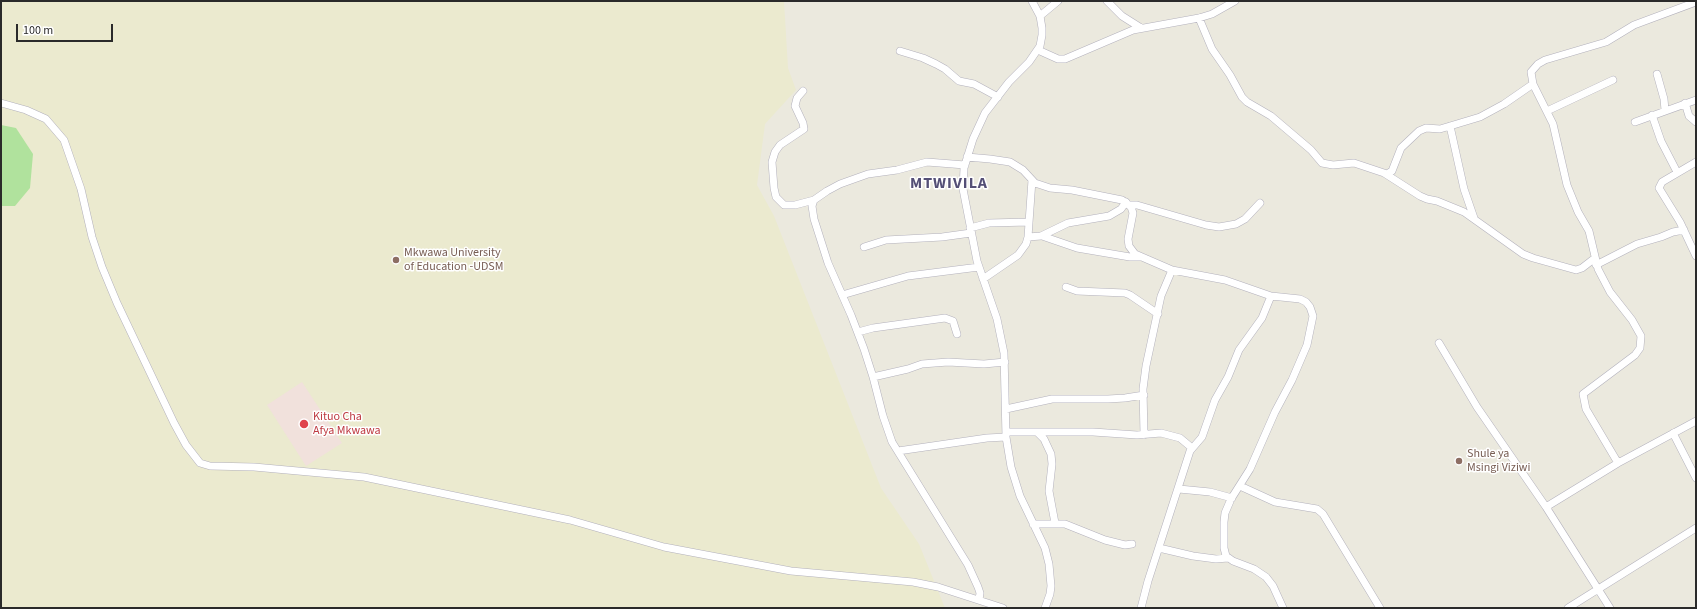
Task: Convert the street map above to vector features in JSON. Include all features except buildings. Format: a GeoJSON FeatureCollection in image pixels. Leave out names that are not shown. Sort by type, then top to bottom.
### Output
{"type":"FeatureCollection","features":[{"type":"Feature","properties":{"kind":"street"},"geometry":{"type":"LineString","coordinates":[[1032,1],[1040,16],[1042,35],[1038,50],[985,113],[973,139],[967,157],[963,189],[970,230],[979,267],[997,319],[1005,362],[1006,434],[1011,467],[1015,482],[1045,548],[1049,564],[1050,590],[1045,608]]}},
{"type":"Feature","properties":{"kind":"street"},"geometry":{"type":"LineString","coordinates":[[1040,16],[1058,1]]}},
{"type":"Feature","properties":{"kind":"street"},"geometry":{"type":"LineString","coordinates":[[1107,1],[1122,16],[1141,28]]}},
{"type":"Feature","properties":{"kind":"street"},"geometry":{"type":"LineString","coordinates":[[1038,50],[1058,59],[1065,59],[1141,28],[1199,18],[1212,14],[1235,1]]}},
{"type":"Feature","properties":{"kind":"street"},"geometry":{"type":"LineString","coordinates":[[1618,463],[1586,408],[1583,394],[1635,355],[1640,348],[1641,341],[1638,330],[1610,292],[1595,261],[1589,231],[1578,212],[1567,185],[1554,129],[1533,84],[1531,72],[1538,64],[1545,60],[1606,42],[1634,25],[1696,2]]}},
{"type":"Feature","properties":{"kind":"street"},"geometry":{"type":"LineString","coordinates":[[1199,18],[1212,49],[1230,75],[1238,91],[1247,102],[1271,116],[1311,150],[1322,163],[1328,165],[1354,163],[1386,174],[1420,196],[1450,205],[1474,218],[1523,254],[1576,270],[1637,244],[1673,232],[1684,230]]}},
{"type":"Feature","properties":{"kind":"street"},"geometry":{"type":"LineString","coordinates":[[900,51],[936,64],[945,69],[959,81],[974,84],[998,97]]}},
{"type":"Feature","properties":{"kind":"street"},"geometry":{"type":"LineString","coordinates":[[1657,74],[1664,99],[1665,110]]}},
{"type":"Feature","properties":{"kind":"street"},"geometry":{"type":"LineString","coordinates":[[1546,111],[1613,80]]}},
{"type":"Feature","properties":{"kind":"street"},"geometry":{"type":"LineString","coordinates":[[1386,174],[1392,171],[1402,148],[1416,133],[1426,128],[1440,129],[1480,117],[1491,112],[1533,84]]}},
{"type":"Feature","properties":{"kind":"street"},"geometry":{"type":"LineString","coordinates":[[802,91],[797,98],[795,106],[803,123],[804,129],[780,145],[773,155],[772,162],[774,188],[776,197],[784,205],[795,205],[814,200],[840,184],[868,174],[897,170],[927,162],[965,164]]}},
{"type":"Feature","properties":{"kind":"street"},"geometry":{"type":"LineString","coordinates":[[1635,122],[1696,100]]}},
{"type":"Feature","properties":{"kind":"street"},"geometry":{"type":"LineString","coordinates":[[1,103],[26,110],[46,119],[64,140],[81,189],[92,237],[114,296],[133,340],[174,424],[186,445],[200,463],[210,466],[254,467],[364,477],[570,520],[664,547],[791,571],[913,582],[938,587],[1003,608]]}},
{"type":"Feature","properties":{"kind":"street"},"geometry":{"type":"LineString","coordinates":[[1685,103],[1689,116],[1696,122]]}},
{"type":"Feature","properties":{"kind":"street"},"geometry":{"type":"LineString","coordinates":[[1652,115],[1661,141],[1678,172]]}},
{"type":"Feature","properties":{"kind":"street"},"geometry":{"type":"LineString","coordinates":[[1450,126],[1464,189],[1474,218]]}},
{"type":"Feature","properties":{"kind":"street"},"geometry":{"type":"LineString","coordinates":[[967,157],[1010,162],[1023,170],[1036,183],[1050,188],[1122,200],[1206,225],[1219,227],[1236,224],[1245,219],[1260,203]]}},
{"type":"Feature","properties":{"kind":"street"},"geometry":{"type":"LineString","coordinates":[[1696,162],[1662,182],[1659,188],[1693,244],[1696,256]]}},
{"type":"Feature","properties":{"kind":"street"},"geometry":{"type":"LineString","coordinates":[[983,279],[1018,255],[1026,244],[1028,237],[1032,180]]}},
{"type":"Feature","properties":{"kind":"street"},"geometry":{"type":"LineString","coordinates":[[814,200],[812,206],[814,219],[828,263],[858,332],[873,377],[887,429],[898,451],[968,565],[980,593],[979,600]]}},
{"type":"Feature","properties":{"kind":"street"},"geometry":{"type":"LineString","coordinates":[[1028,237],[1042,236],[1068,223],[1109,216],[1128,203]]}},
{"type":"Feature","properties":{"kind":"street"},"geometry":{"type":"LineString","coordinates":[[1128,203],[1133,213],[1128,239],[1129,246],[1135,254],[1172,270],[1225,280],[1271,296],[1293,297],[1306,302],[1310,307],[1313,316],[1307,345],[1292,380],[1250,469],[1232,498],[1226,513],[1224,522],[1224,548],[1228,558]]}},
{"type":"Feature","properties":{"kind":"street"},"geometry":{"type":"LineString","coordinates":[[864,246],[886,240],[942,237],[990,223],[1029,222]]}},
{"type":"Feature","properties":{"kind":"street"},"geometry":{"type":"LineString","coordinates":[[1042,236],[1077,248],[1130,257],[1141,257]]}},
{"type":"Feature","properties":{"kind":"street"},"geometry":{"type":"LineString","coordinates":[[842,295],[908,276],[979,267]]}},
{"type":"Feature","properties":{"kind":"street"},"geometry":{"type":"LineString","coordinates":[[1144,435],[1146,366],[1164,286],[1172,270]]}},
{"type":"Feature","properties":{"kind":"street"},"geometry":{"type":"LineString","coordinates":[[1066,287],[1077,291],[1125,293],[1158,314]]}},
{"type":"Feature","properties":{"kind":"street"},"geometry":{"type":"LineString","coordinates":[[1141,608],[1148,581],[1192,448],[1205,430],[1215,400],[1230,372],[1238,350],[1262,318],[1271,296]]}},
{"type":"Feature","properties":{"kind":"street"},"geometry":{"type":"LineString","coordinates":[[858,332],[873,328],[945,318],[954,321],[957,334]]}},
{"type":"Feature","properties":{"kind":"street"},"geometry":{"type":"LineString","coordinates":[[1439,343],[1477,407],[1546,507],[1610,608]]}},
{"type":"Feature","properties":{"kind":"street"},"geometry":{"type":"LineString","coordinates":[[873,377],[922,364],[948,362],[984,364],[1005,362]]}},
{"type":"Feature","properties":{"kind":"street"},"geometry":{"type":"LineString","coordinates":[[1006,409],[1052,399],[1108,399],[1144,395]]}},
{"type":"Feature","properties":{"kind":"street"},"geometry":{"type":"LineString","coordinates":[[1546,507],[1618,463],[1696,421]]}},
{"type":"Feature","properties":{"kind":"street"},"geometry":{"type":"LineString","coordinates":[[898,451],[1006,434],[1093,432],[1172,435],[1185,442],[1192,448]]}},
{"type":"Feature","properties":{"kind":"street"},"geometry":{"type":"LineString","coordinates":[[1038,433],[1044,439],[1051,454],[1052,468],[1049,491],[1055,523]]}},
{"type":"Feature","properties":{"kind":"street"},"geometry":{"type":"LineString","coordinates":[[1673,433],[1696,478]]}},
{"type":"Feature","properties":{"kind":"street"},"geometry":{"type":"LineString","coordinates":[[1240,486],[1275,502],[1317,509],[1323,514],[1380,608]]}},
{"type":"Feature","properties":{"kind":"street"},"geometry":{"type":"LineString","coordinates":[[1179,489],[1210,492],[1232,498]]}},
{"type":"Feature","properties":{"kind":"street"},"geometry":{"type":"LineString","coordinates":[[1033,524],[1065,524],[1105,540],[1132,544]]}},
{"type":"Feature","properties":{"kind":"street"},"geometry":{"type":"LineString","coordinates":[[1568,608],[1696,528]]}},
{"type":"Feature","properties":{"kind":"street"},"geometry":{"type":"LineString","coordinates":[[1159,548],[1177,554],[1216,559],[1228,558],[1262,573],[1273,586],[1283,608]]}},
{"type":"Feature","properties":{"kind":"shaded area","name":"Mkwawa University of Education -UDSM"},"geometry":{"type":"Polygon","coordinates":[[[1,1],[784,1],[788,68],[796,90],[765,124],[757,185],[774,216],[881,488],[919,544],[945,608],[1,608],[1,1]]]}},
{"type":"Feature","properties":{"kind":"shaded area","name":"Kituo Cha Afya Mkwawa"},"geometry":{"type":"Polygon","coordinates":[[[302,382],[342,443],[306,466],[267,405],[302,382]]]}},
{"type":"Feature","properties":{"kind":"green space"},"geometry":{"type":"Polygon","coordinates":[[[1,125],[16,128],[33,154],[30,188],[15,206],[1,206],[1,125]]]}},
{"type":"Feature","properties":{"kind":"place","name":"Mkwawa University of Education -UDSM"},"geometry":{"type":"Point","coordinates":[396,260]}},
{"type":"Feature","properties":{"kind":"place","name":"Kituo Cha Afya Mkwawa"},"geometry":{"type":"Point","coordinates":[304,424]}},
{"type":"Feature","properties":{"kind":"place","name":"Shule ya Msingi Viziwi"},"geometry":{"type":"Point","coordinates":[1459,461]}},
{"type":"Feature","properties":{"kind":"district","name":"MTWIVILA"},"geometry":{"type":"Point","coordinates":[949,184]}}]}
